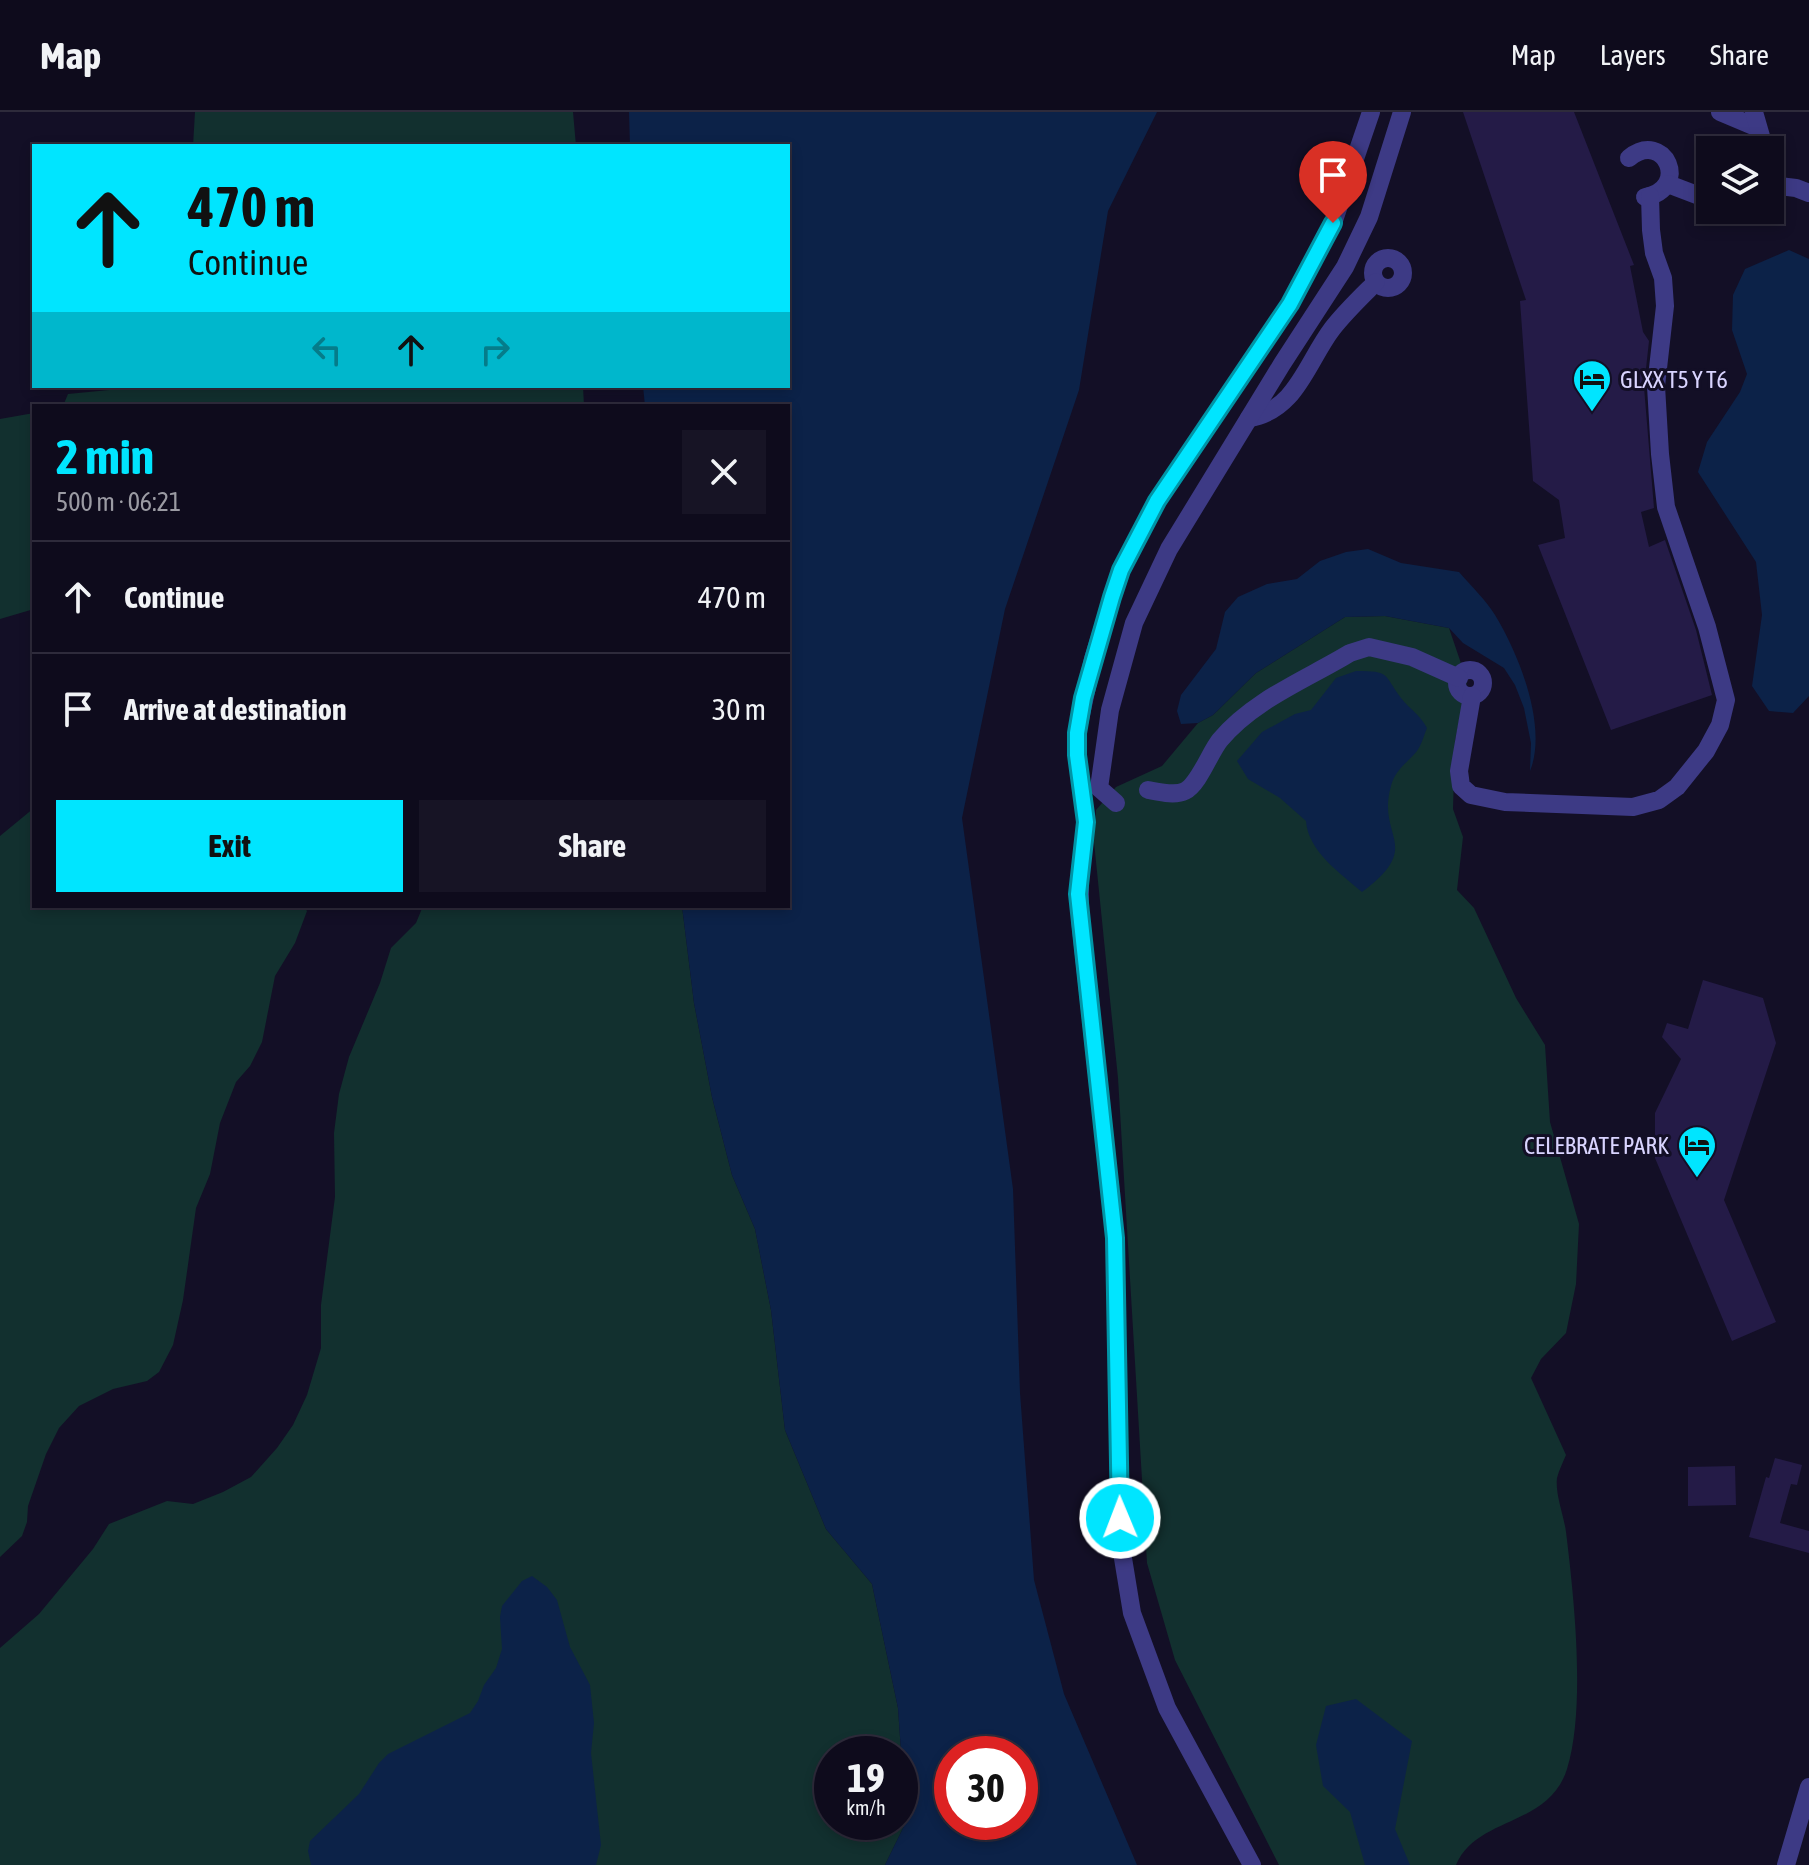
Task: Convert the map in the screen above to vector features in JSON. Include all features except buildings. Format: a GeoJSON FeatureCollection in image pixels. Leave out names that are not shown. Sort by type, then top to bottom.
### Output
{"type":"FeatureCollection","features":[{"type":"Feature","properties":{"kind":"street"},"geometry":{"type":"LineString","coordinates":[[1252,1865],[1167,1708],[1132,1613],[1122,1555],[1115,1238],[1080,919],[1080,872],[1086,822],[1077,733],[1093,659],[1121,570],[1157,501],[1290,304],[1333,223],[1371,112]]}},
{"type":"Feature","properties":{"kind":"street"},"geometry":{"type":"LineString","coordinates":[[1116,803],[1099,788],[1110,710],[1134,623],[1169,549],[1345,267],[1369,217],[1402,112]]}},
{"type":"Feature","properties":{"kind":"street"},"geometry":{"type":"LineString","coordinates":[[1720,112],[1756,120]]}},
{"type":"Feature","properties":{"kind":"street"},"geometry":{"type":"LineString","coordinates":[[1148,790],[1166,793],[1185,791],[1194,783],[1220,740],[1245,715],[1350,653],[1369,647],[1425,662],[1459,678],[1461,673],[1469,670],[1483,678],[1479,693],[1472,696],[1459,771],[1461,786],[1471,795],[1505,802],[1633,807],[1659,800],[1677,787],[1706,751],[1720,725],[1726,700],[1707,627],[1677,542],[1665,494],[1656,386],[1665,306],[1663,278],[1652,242],[1648,196],[1656,195],[1668,184],[1670,169],[1666,159],[1648,149],[1637,151],[1629,158]]}},
{"type":"Feature","properties":{"kind":"street"},"geometry":{"type":"LineString","coordinates":[[1668,184],[1696,195]]}},
{"type":"Feature","properties":{"kind":"street"},"geometry":{"type":"LineString","coordinates":[[1784,187],[1809,193]]}},
{"type":"Feature","properties":{"kind":"street"},"geometry":{"type":"LineString","coordinates":[[1249,418],[1264,416],[1287,399],[1333,327],[1376,282]]}},
{"type":"Feature","properties":{"kind":"street"},"geometry":{"type":"LineString","coordinates":[[1786,1865],[1809,1787]]}},
{"type":"Feature","properties":{"kind":"green space"},"geometry":{"type":"Polygon","coordinates":[[[195,112],[573,112],[576,144],[193,144],[195,112]]]}},
{"type":"Feature","properties":{"kind":"green space"},"geometry":{"type":"Polygon","coordinates":[[[130,388],[583,388],[584,404],[64,404],[68,394],[130,388]]]}},
{"type":"Feature","properties":{"kind":"green space"},"geometry":{"type":"Polygon","coordinates":[[[32,413],[32,610],[0,619],[0,419],[32,413]]]}},
{"type":"Feature","properties":{"kind":"green space"},"geometry":{"type":"Polygon","coordinates":[[[1385,616],[1449,628],[1467,681],[1455,741],[1453,809],[1463,837],[1457,890],[1474,908],[1516,998],[1545,1045],[1550,1122],[1579,1224],[1576,1284],[1566,1333],[1541,1359],[1531,1378],[1566,1455],[1557,1484],[1566,1532],[1575,1619],[1576,1715],[1567,1769],[1558,1788],[1530,1812],[1480,1837],[1466,1849],[1456,1865],[1279,1865],[1175,1660],[1147,1563],[1118,1078],[1094,842],[1096,810],[1116,787],[1162,766],[1198,723],[1213,715],[1256,673],[1345,617],[1385,616]]]}},
{"type":"Feature","properties":{"kind":"green space"},"geometry":{"type":"Polygon","coordinates":[[[32,810],[32,908],[305,908],[307,911],[295,943],[275,976],[262,1042],[250,1066],[236,1082],[220,1123],[210,1174],[196,1208],[183,1300],[173,1345],[159,1372],[147,1381],[113,1389],[79,1406],[59,1428],[46,1454],[28,1506],[22,1536],[0,1557],[0,836],[32,810]]]}},
{"type":"Feature","properties":{"kind":"green space"},"geometry":{"type":"Polygon","coordinates":[[[422,908],[682,908],[694,1003],[712,1097],[732,1175],[755,1229],[771,1310],[785,1430],[826,1529],[872,1584],[898,1708],[900,1736],[814,1736],[814,1840],[897,1840],[885,1865],[0,1865],[0,1648],[39,1614],[93,1549],[109,1524],[167,1501],[193,1504],[251,1477],[293,1425],[307,1395],[321,1348],[321,1305],[335,1197],[334,1133],[339,1094],[349,1057],[391,948],[416,923],[422,908]]]}},
{"type":"Feature","properties":{"kind":"water"},"geometry":{"type":"Polygon","coordinates":[[[629,112],[1157,112],[1108,211],[1079,390],[1005,609],[962,818],[1013,1189],[1020,1393],[1034,1580],[1064,1694],[1137,1865],[885,1865],[897,1840],[918,1840],[918,1736],[900,1736],[898,1708],[872,1584],[826,1529],[785,1430],[771,1310],[755,1229],[732,1175],[712,1097],[694,1003],[682,908],[790,908],[790,404],[645,404],[643,388],[790,388],[790,144],[630,144],[629,112]]]}},
{"type":"Feature","properties":{"kind":"water"},"geometry":{"type":"Polygon","coordinates":[[[1789,250],[1809,259],[1809,696],[1793,713],[1769,711],[1752,686],[1762,615],[1756,562],[1698,472],[1707,442],[1740,392],[1747,374],[1732,330],[1733,295],[1745,269],[1789,250]]]}},
{"type":"Feature","properties":{"kind":"water"},"geometry":{"type":"Polygon","coordinates":[[[1368,549],[1401,563],[1459,572],[1483,598],[1504,631],[1528,691],[1536,734],[1530,771],[1531,743],[1524,708],[1504,668],[1463,643],[1449,628],[1385,616],[1345,617],[1256,673],[1213,715],[1198,723],[1181,724],[1177,711],[1181,695],[1216,649],[1225,612],[1238,597],[1267,584],[1297,579],[1320,561],[1346,552],[1368,549]]]}},
{"type":"Feature","properties":{"kind":"water"},"geometry":{"type":"Polygon","coordinates":[[[1356,671],[1385,676],[1427,728],[1419,748],[1398,771],[1391,786],[1388,804],[1395,852],[1391,863],[1362,892],[1319,852],[1312,842],[1306,821],[1280,798],[1248,779],[1237,761],[1262,732],[1295,714],[1311,710],[1336,678],[1356,671]]]}},
{"type":"Feature","properties":{"kind":"water"},"geometry":{"type":"Polygon","coordinates":[[[532,1576],[547,1587],[557,1600],[570,1647],[590,1685],[594,1723],[591,1753],[601,1845],[596,1865],[311,1865],[308,1851],[310,1841],[359,1794],[388,1754],[470,1713],[496,1668],[502,1649],[502,1606],[522,1581],[532,1576]]]}},
{"type":"Feature","properties":{"kind":"water"},"geometry":{"type":"Polygon","coordinates":[[[1356,1699],[1412,1741],[1395,1829],[1410,1865],[1365,1865],[1350,1812],[1323,1786],[1316,1745],[1326,1706],[1356,1699]]]}},
{"type":"Feature","properties":{"kind":"place","name":"GLXX T5 Y T6"},"geometry":{"type":"Point","coordinates":[1592,413]}},
{"type":"Feature","properties":{"kind":"place","name":"CELEBRATE PARK"},"geometry":{"type":"Point","coordinates":[1697,1179]}},
{"type":"Feature","properties":{"kind":"route"},"geometry":{"type":"LineString","coordinates":[[1120,1518],[1115,1238],[1078,894],[1086,822],[1077,733],[1083,698],[1121,570],[1157,501],[1290,304],[1333,223]]}}]}
